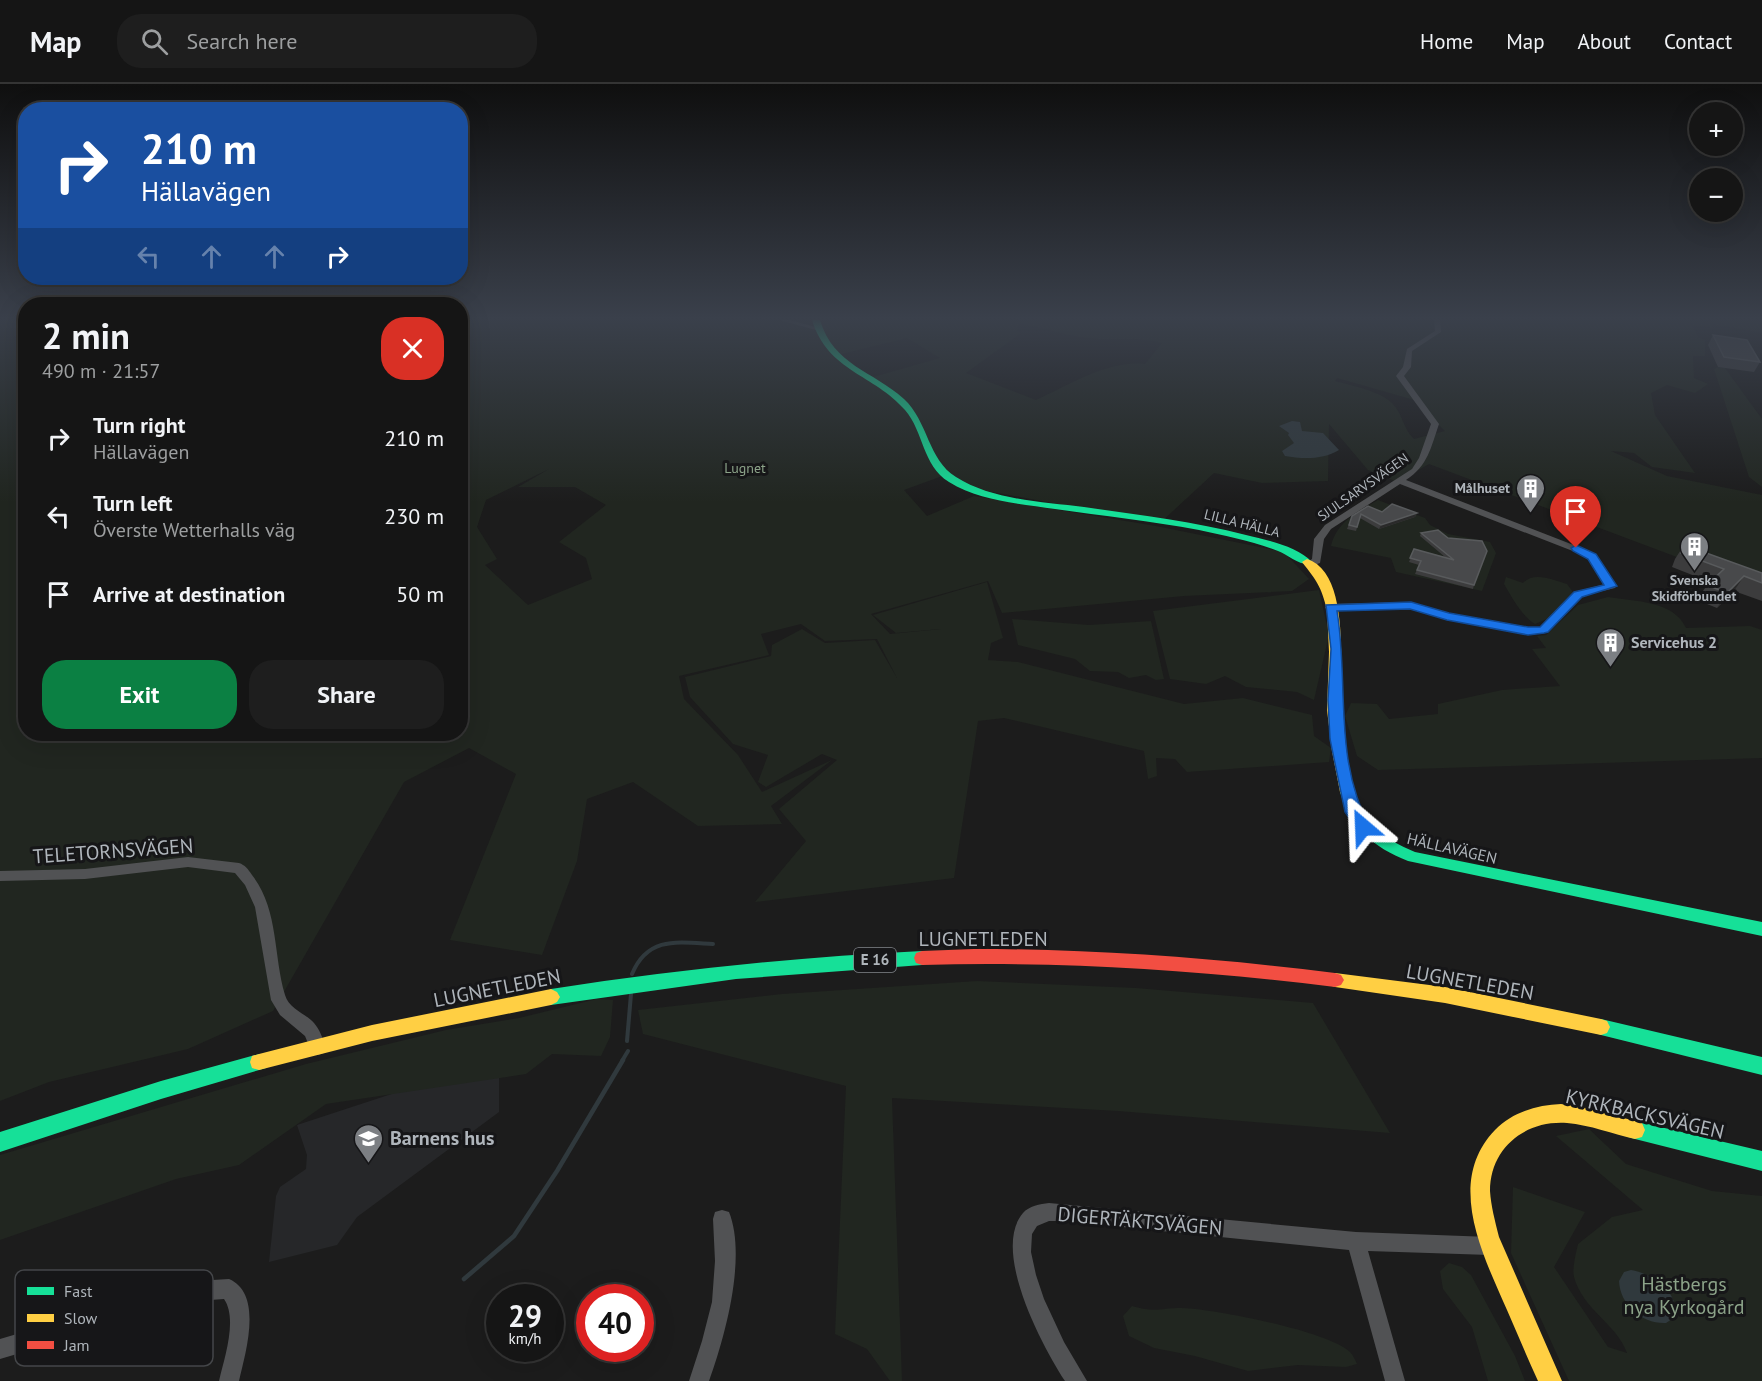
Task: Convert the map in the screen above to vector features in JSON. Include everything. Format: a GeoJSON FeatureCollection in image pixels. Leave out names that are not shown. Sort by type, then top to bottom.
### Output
{"type":"FeatureCollection","features":[{"type":"Feature","properties":{"kind":"main road","name":"LILLA HÄLLA"},"geometry":{"type":"LineString","coordinates":[[871,381],[912,411],[925,434],[933,464],[954,480],[986,492],[1030,502],[1162,523],[1256,542],[1290,552],[1311,563]]}},
{"type":"Feature","properties":{"kind":"main road","name":"HÄLLAVÄGEN"},"geometry":{"type":"LineString","coordinates":[[1311,563],[1322,580],[1330,607],[1337,649],[1334,700],[1337,739],[1347,785],[1358,821],[1380,842],[1402,854],[1435,863],[1762,929]]}},
{"type":"Feature","properties":{"kind":"main road","name":"LUGNETLEDEN"},"geometry":{"type":"LineString","coordinates":[[0,1142],[216,1074],[410,1024],[568,994],[727,973],[853,961],[976,957],[1122,960],[1288,975],[1402,989],[1538,1013],[1762,1066]]}},
{"type":"Feature","properties":{"kind":"main road","name":"KYRKBACKSVÄGEN"},"geometry":{"type":"LineString","coordinates":[[1550,1381],[1490,1246],[1480,1205],[1483,1166],[1491,1146],[1499,1137],[1518,1122],[1556,1113],[1581,1116],[1762,1161]]}},
{"type":"Feature","properties":{"kind":"street","name":"SJULSARVSVÄGEN"},"geometry":{"type":"LineString","coordinates":[[1311,563],[1317,561],[1319,539],[1328,527],[1400,481],[1420,464],[1435,424],[1403,381]]}},
{"type":"Feature","properties":{"kind":"street"},"geometry":{"type":"LineString","coordinates":[[1330,607],[1411,605],[1447,617],[1528,631],[1544,630],[1578,594],[1611,586],[1596,561],[1586,553],[1400,481]]}},
{"type":"Feature","properties":{"kind":"street","name":"TELETORNSVÄGEN"},"geometry":{"type":"LineString","coordinates":[[0,876],[85,874],[188,862],[239,868],[255,887],[262,902],[269,954],[279,1002],[313,1031],[318,1048]]}},
{"type":"Feature","properties":{"kind":"street","name":"DIGERTÄKTSVÄGEN"},"geometry":{"type":"LineString","coordinates":[[1077,1381],[1052,1340],[1038,1310],[1023,1257],[1021,1237],[1024,1226],[1035,1215],[1049,1212],[1084,1214],[1356,1241],[1490,1246]]}},
{"type":"Feature","properties":{"kind":"street"},"geometry":{"type":"LineString","coordinates":[[699,1381],[715,1337],[725,1287],[726,1245],[722,1219]]}},
{"type":"Feature","properties":{"kind":"street"},"geometry":{"type":"LineString","coordinates":[[1356,1241],[1395,1381]]}},
{"type":"Feature","properties":{"kind":"street"},"geometry":{"type":"LineString","coordinates":[[213,1288],[229,1288],[240,1306],[229,1381]]}},
{"type":"Feature","properties":{"kind":"street"},"geometry":{"type":"LineString","coordinates":[[0,1349],[15,1345]]}},
{"type":"Feature","properties":{"kind":"shaded area"},"geometry":{"type":"Polygon","coordinates":[[[1292,421],[1300,422],[1302,431],[1323,433],[1339,450],[1326,456],[1312,458],[1285,456],[1282,451],[1294,443],[1289,433],[1279,426],[1292,421]]]}},
{"type":"Feature","properties":{"kind":"shaded area","name":"Barnens hus"},"geometry":{"type":"Polygon","coordinates":[[[499,1069],[499,1112],[357,1217],[337,1245],[269,1262],[276,1196],[280,1187],[306,1169],[307,1155],[297,1125],[425,1083],[499,1069]]]}},
{"type":"Feature","properties":{"kind":"shaded area"},"geometry":{"type":"Polygon","coordinates":[[[1631,1270],[1656,1280],[1670,1294],[1675,1310],[1672,1319],[1666,1323],[1649,1320],[1628,1305],[1620,1290],[1619,1281],[1624,1272],[1631,1270]]]}},
{"type":"Feature","properties":{"kind":"green space","name":"Lugnet"},"geometry":{"type":"Polygon","coordinates":[[[0,381],[18,381],[18,741],[468,741],[468,381],[986,381],[1036,400],[1076,381],[1335,381],[1365,389],[1392,403],[1399,412],[1407,431],[1414,439],[1445,431],[1414,400],[1346,381],[1700,381],[1708,384],[1695,393],[1667,385],[1651,393],[1655,415],[1695,473],[1652,467],[1634,453],[1611,451],[1667,476],[1762,495],[1762,589],[1429,464],[1397,482],[1368,470],[1329,424],[1328,481],[1262,483],[1214,473],[1160,523],[971,488],[945,475],[904,490],[927,516],[974,496],[1156,526],[1284,552],[1309,579],[1292,591],[1184,596],[1002,613],[988,581],[871,614],[890,634],[941,629],[896,633],[873,615],[987,582],[1003,638],[991,643],[988,660],[1018,662],[1184,704],[1243,698],[1312,715],[1314,736],[1331,748],[1329,762],[1187,772],[1175,759],[1156,758],[1157,776],[1148,779],[1144,751],[1004,718],[978,721],[954,878],[755,902],[806,841],[779,809],[837,760],[822,754],[766,787],[758,782],[768,755],[733,744],[690,697],[685,677],[771,656],[772,645],[802,629],[825,643],[875,640],[897,678],[877,639],[825,641],[801,624],[761,634],[769,655],[679,676],[684,699],[738,755],[762,792],[832,760],[771,806],[782,824],[698,826],[633,782],[587,799],[577,861],[542,955],[450,940],[516,774],[469,748],[404,782],[273,1011],[188,1049],[49,1082],[0,1101],[0,381]],[[549,469],[486,500],[477,527],[497,559],[485,565],[528,605],[592,579],[586,558],[559,542],[606,505],[575,487],[518,487],[549,469]]]}},
{"type":"Feature","properties":{"kind":"green space"},"geometry":{"type":"Polygon","coordinates":[[[1718,381],[1734,381],[1762,419],[1762,487],[1749,477],[1718,381]]]}},
{"type":"Feature","properties":{"kind":"green space"},"geometry":{"type":"Polygon","coordinates":[[[1378,500],[1425,518],[1430,525],[1448,534],[1490,542],[1496,553],[1482,591],[1396,572],[1391,558],[1331,546],[1343,524],[1378,500]]]}},
{"type":"Feature","properties":{"kind":"green space"},"geometry":{"type":"Polygon","coordinates":[[[1506,577],[1523,583],[1527,579],[1538,577],[1550,579],[1567,584],[1573,592],[1549,618],[1535,624],[1514,601],[1504,584],[1506,577]]]}},
{"type":"Feature","properties":{"kind":"green space"},"geometry":{"type":"Polygon","coordinates":[[[1319,590],[1329,635],[1314,700],[1297,692],[1246,687],[1225,676],[1206,684],[1170,679],[1153,611],[1319,590]]]}},
{"type":"Feature","properties":{"kind":"green space"},"geometry":{"type":"Polygon","coordinates":[[[1608,597],[1663,607],[1680,619],[1686,628],[1750,626],[1762,630],[1762,758],[1378,770],[1357,756],[1345,716],[1351,703],[1377,704],[1389,719],[1438,714],[1438,704],[1502,690],[1560,686],[1532,649],[1546,648],[1537,636],[1546,635],[1578,605],[1608,597]]]}},
{"type":"Feature","properties":{"kind":"green space"},"geometry":{"type":"Polygon","coordinates":[[[1012,619],[1089,625],[1151,621],[1164,679],[1156,680],[1146,675],[1129,678],[1118,672],[1090,671],[1075,659],[1018,645],[1012,619]]]}},
{"type":"Feature","properties":{"kind":"green space"},"geometry":{"type":"Polygon","coordinates":[[[977,981],[1136,988],[1313,1003],[1390,1133],[1118,1111],[892,1098],[902,1381],[890,1381],[867,1349],[835,1334],[846,1086],[643,1034],[638,1010],[782,994],[977,981]]]}},
{"type":"Feature","properties":{"kind":"green space"},"geometry":{"type":"Polygon","coordinates":[[[597,999],[613,1000],[610,1037],[601,1056],[552,1054],[526,1074],[326,1104],[239,1165],[176,1179],[0,1240],[0,1155],[306,1064],[446,1030],[519,1018],[597,999]]]}},
{"type":"Feature","properties":{"kind":"green space","name":"Hästbergs nya Kyrkogård"},"geometry":{"type":"Polygon","coordinates":[[[1589,1129],[1626,1164],[1712,1191],[1762,1196],[1762,1381],[1569,1381],[1511,1253],[1513,1187],[1585,1212],[1554,1267],[1608,1347],[1627,1353],[1616,1334],[1578,1289],[1574,1277],[1574,1265],[1578,1244],[1612,1217],[1643,1210],[1556,1136],[1589,1129]]]}},
{"type":"Feature","properties":{"kind":"green space"},"geometry":{"type":"Polygon","coordinates":[[[1449,1263],[1462,1267],[1471,1275],[1515,1356],[1525,1381],[1488,1381],[1472,1327],[1443,1289],[1440,1271],[1449,1263]]]}},
{"type":"Feature","properties":{"kind":"green space"},"geometry":{"type":"Polygon","coordinates":[[[1132,1306],[1153,1310],[1198,1309],[1270,1322],[1338,1344],[1350,1352],[1357,1364],[1346,1367],[1298,1365],[1248,1371],[1195,1356],[1154,1348],[1129,1336],[1123,1316],[1132,1306]]]}},
{"type":"Feature","properties":{"kind":"building"},"geometry":{"type":"Polygon","coordinates":[[[1392,504],[1417,513],[1381,525],[1361,514],[1357,527],[1349,525],[1352,516],[1368,506],[1382,512],[1392,504]]]}},
{"type":"Feature","properties":{"kind":"building"},"geometry":{"type":"Polygon","coordinates":[[[1438,530],[1448,538],[1482,541],[1487,551],[1474,585],[1417,570],[1421,561],[1410,558],[1414,549],[1454,560],[1421,533],[1438,530]]]}},
{"type":"Feature","properties":{"kind":"building"},"geometry":{"type":"Polygon","coordinates":[[[1684,545],[1762,573],[1762,583],[1744,576],[1727,593],[1707,585],[1724,569],[1681,553],[1684,545]]]}},
{"type":"Feature","properties":{"kind":"waterway"},"geometry":{"type":"LineString","coordinates":[[632,974],[646,953],[655,947],[688,942],[713,944]]}},
{"type":"Feature","properties":{"kind":"waterway"},"geometry":{"type":"LineString","coordinates":[[627,1041],[631,994]]}},
{"type":"Feature","properties":{"kind":"waterway"},"geometry":{"type":"LineString","coordinates":[[622,1061],[628,1051]]}},
{"type":"Feature","properties":{"kind":"waterway"},"geometry":{"type":"LineString","coordinates":[[464,1279],[514,1236],[557,1171],[623,1060]]}},
{"type":"Feature","properties":{"kind":"traffic: fast"},"geometry":{"type":"LineString","coordinates":[[871,381],[899,399],[909,409],[935,463],[943,472],[953,480],[977,491],[1015,500],[1208,529],[1280,548],[1307,562]]}},
{"type":"Feature","properties":{"kind":"traffic: fast"},"geometry":{"type":"LineString","coordinates":[[1347,792],[1356,816],[1371,834],[1390,847],[1413,857],[1762,929]]}},
{"type":"Feature","properties":{"kind":"traffic: fast"},"geometry":{"type":"LineString","coordinates":[[551,997],[736,972],[829,963],[922,958]]}},
{"type":"Feature","properties":{"kind":"traffic: fast"},"geometry":{"type":"LineString","coordinates":[[1601,1027],[1762,1066]]}},
{"type":"Feature","properties":{"kind":"traffic: fast"},"geometry":{"type":"LineString","coordinates":[[0,1142],[161,1090],[259,1062]]}},
{"type":"Feature","properties":{"kind":"traffic: fast"},"geometry":{"type":"LineString","coordinates":[[1635,1130],[1762,1161]]}},
{"type":"Feature","properties":{"kind":"traffic: slow"},"geometry":{"type":"LineString","coordinates":[[1307,562],[1320,575],[1328,591],[1333,610],[1334,710],[1342,772],[1347,792]]}},
{"type":"Feature","properties":{"kind":"traffic: slow"},"geometry":{"type":"LineString","coordinates":[[1335,980],[1445,995],[1601,1027]]}},
{"type":"Feature","properties":{"kind":"traffic: slow"},"geometry":{"type":"LineString","coordinates":[[259,1062],[372,1033],[551,997]]}},
{"type":"Feature","properties":{"kind":"traffic: slow"},"geometry":{"type":"LineString","coordinates":[[1550,1381],[1488,1237],[1482,1213],[1480,1190],[1483,1168],[1492,1148],[1508,1130],[1514,1125],[1537,1116],[1569,1114],[1635,1130]]}},
{"type":"Feature","properties":{"kind":"traffic: jam"},"geometry":{"type":"LineString","coordinates":[[922,958],[1025,956],[1129,960],[1232,968],[1335,980]]}},
{"type":"Feature","properties":{"kind":"place","name":"Målhuset"},"geometry":{"type":"Point","coordinates":[1531,514]}},
{"type":"Feature","properties":{"kind":"place","name":"Svenska Skidförbundet"},"geometry":{"type":"Point","coordinates":[1694,572]}},
{"type":"Feature","properties":{"kind":"place","name":"Servicehus 2"},"geometry":{"type":"Point","coordinates":[1610,668]}},
{"type":"Feature","properties":{"kind":"place","name":"Barnens hus"},"geometry":{"type":"Point","coordinates":[369,1164]}},
{"type":"Feature","properties":{"kind":"route"},"geometry":{"type":"LineString","coordinates":[[1363,827],[1353,812],[1337,739],[1334,700],[1337,649],[1330,607],[1411,605],[1447,617],[1528,631],[1544,630],[1578,594],[1611,586],[1592,557],[1576,548]]}}]}
